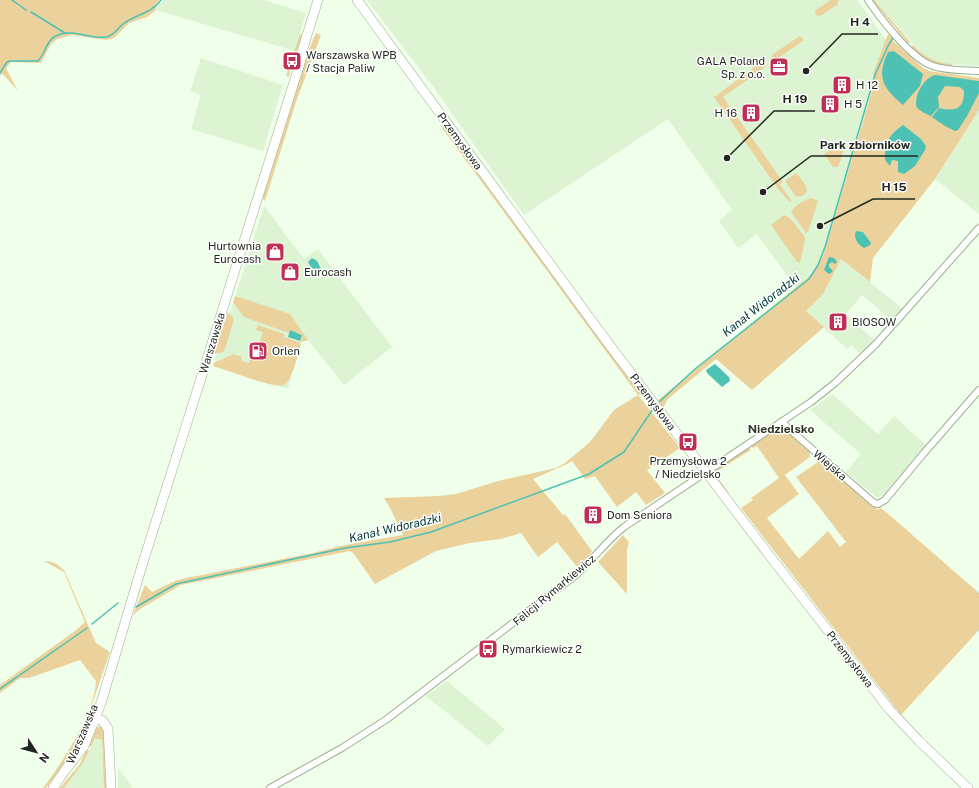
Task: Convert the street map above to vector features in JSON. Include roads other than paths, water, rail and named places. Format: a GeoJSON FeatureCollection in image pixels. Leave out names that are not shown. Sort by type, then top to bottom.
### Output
{"type":"FeatureCollection","features":[{"type":"Feature","properties":{"kind":"street","name":"Warszawska"},"geometry":{"type":"LineString","coordinates":[[301,60],[303,48],[318,0]]}},
{"type":"Feature","properties":{"kind":"street","name":"Warszawska"},"geometry":{"type":"LineString","coordinates":[[53,788],[67,768],[94,716],[112,652],[123,627],[301,60],[324,0]]}},
{"type":"Feature","properties":{"kind":"street","name":"Przemysłowa"},"geometry":{"type":"LineString","coordinates":[[357,0],[608,343],[769,555],[889,709],[915,737],[968,788]]}},
{"type":"Feature","properties":{"kind":"street"},"geometry":{"type":"LineString","coordinates":[[868,0],[889,27],[921,60],[931,66],[942,69],[979,71]]}},
{"type":"Feature","properties":{"kind":"street","name":"Felicji Rymarkiewicz"},"geometry":{"type":"LineString","coordinates":[[270,788],[342,748],[387,719],[576,575],[593,560],[609,541],[624,527],[823,393],[862,359],[978,232]]}},
{"type":"Feature","properties":{"kind":"street","name":"Wiejska"},"geometry":{"type":"LineString","coordinates":[[782,421],[788,428],[874,503],[880,504],[979,390]]}},
{"type":"Feature","properties":{"kind":"street"},"geometry":{"type":"LineString","coordinates":[[94,716],[105,723],[108,728],[111,788]]}},
{"type":"Feature","properties":{"kind":"water"},"geometry":{"type":"Polygon","coordinates":[[[894,51],[923,74],[920,86],[903,105],[886,88],[882,76],[884,61],[888,52],[894,51]]]}},
{"type":"Feature","properties":{"kind":"water"},"geometry":{"type":"Polygon","coordinates":[[[935,75],[979,81],[979,93],[958,130],[955,131],[945,126],[932,117],[939,108],[950,110],[958,108],[961,105],[964,97],[964,91],[960,87],[945,86],[938,97],[939,107],[931,116],[917,108],[916,103],[920,88],[927,80],[935,75]]]}},
{"type":"Feature","properties":{"kind":"water"},"geometry":{"type":"Polygon","coordinates":[[[903,125],[921,139],[926,146],[915,166],[904,174],[898,172],[898,161],[892,160],[890,166],[885,160],[888,140],[903,125]]]}},
{"type":"Feature","properties":{"kind":"water"},"geometry":{"type":"Polygon","coordinates":[[[856,231],[863,232],[871,243],[870,245],[864,248],[860,245],[856,239],[856,231]]]}},
{"type":"Feature","properties":{"kind":"water"},"geometry":{"type":"Polygon","coordinates":[[[829,257],[834,258],[837,262],[835,264],[832,262],[829,264],[829,267],[833,271],[829,274],[824,270],[829,257]]]}},
{"type":"Feature","properties":{"kind":"water"},"geometry":{"type":"Polygon","coordinates":[[[312,258],[317,261],[321,269],[317,272],[308,262],[312,258]]]}},
{"type":"Feature","properties":{"kind":"water"},"geometry":{"type":"Polygon","coordinates":[[[290,330],[302,335],[300,341],[288,337],[290,330]]]}},
{"type":"Feature","properties":{"kind":"water"},"geometry":{"type":"Polygon","coordinates":[[[715,364],[729,377],[730,381],[722,387],[707,373],[706,370],[715,364]]]}},
{"type":"Feature","properties":{"kind":"waterway"},"geometry":{"type":"LineString","coordinates":[[12,0],[26,10]]}},
{"type":"Feature","properties":{"kind":"waterway"},"geometry":{"type":"LineString","coordinates":[[0,73],[7,62],[10,61],[38,61],[51,40],[58,35],[70,33],[94,37],[109,36],[123,24],[153,8],[161,0]]}},
{"type":"Feature","properties":{"kind":"waterway"},"geometry":{"type":"LineString","coordinates":[[31,12],[65,33]]}},
{"type":"Feature","properties":{"kind":"waterway","name":"Kanał Widoradzki"},"geometry":{"type":"LineString","coordinates":[[658,403],[695,369],[809,279],[818,265],[825,247],[875,75],[893,38]]}},
{"type":"Feature","properties":{"kind":"waterway","name":"Kanał Widoradzki"},"geometry":{"type":"LineString","coordinates":[[136,607],[176,584],[345,548],[390,542],[431,532],[589,474],[624,452],[653,409]]}},
{"type":"Feature","properties":{"kind":"waterway","name":"Kanał Widoradzki"},"geometry":{"type":"LineString","coordinates":[[92,624],[118,603]]}},
{"type":"Feature","properties":{"kind":"waterway","name":"Kanał Widoradzki"},"geometry":{"type":"LineString","coordinates":[[0,689],[87,628]]}},
{"type":"Feature","properties":{"kind":"place","name":"Warszawska WPB / Stacja Paliw"},"geometry":{"type":"Point","coordinates":[292,61]}},
{"type":"Feature","properties":{"kind":"place","name":"GALA Poland Sp. z o.o."},"geometry":{"type":"Point","coordinates":[779,67]}},
{"type":"Feature","properties":{"kind":"place","name":"H 4"},"geometry":{"type":"Point","coordinates":[806,71]}},
{"type":"Feature","properties":{"kind":"place","name":"H 12"},"geometry":{"type":"Point","coordinates":[842,85]}},
{"type":"Feature","properties":{"kind":"place","name":"H 5"},"geometry":{"type":"Point","coordinates":[830,104]}},
{"type":"Feature","properties":{"kind":"place","name":"H 16"},"geometry":{"type":"Point","coordinates":[751,113]}},
{"type":"Feature","properties":{"kind":"place","name":"H 19"},"geometry":{"type":"Point","coordinates":[727,158]}},
{"type":"Feature","properties":{"kind":"place","name":"Park zbiorników"},"geometry":{"type":"Point","coordinates":[763,192]}},
{"type":"Feature","properties":{"kind":"place","name":"H 15"},"geometry":{"type":"Point","coordinates":[820,226]}},
{"type":"Feature","properties":{"kind":"place","name":"Hurtownia Eurocash"},"geometry":{"type":"Point","coordinates":[275,252]}},
{"type":"Feature","properties":{"kind":"place","name":"Eurocash"},"geometry":{"type":"Point","coordinates":[290,272]}},
{"type":"Feature","properties":{"kind":"place","name":"BIOSOW"},"geometry":{"type":"Point","coordinates":[838,322]}},
{"type":"Feature","properties":{"kind":"place","name":"Orlen"},"geometry":{"type":"Point","coordinates":[258,351]}},
{"type":"Feature","properties":{"kind":"place","name":"Przemysłowa 2 / Niedzielsko"},"geometry":{"type":"Point","coordinates":[688,442]}},
{"type":"Feature","properties":{"kind":"place","name":"Dom Seniora"},"geometry":{"type":"Point","coordinates":[593,515]}},
{"type":"Feature","properties":{"kind":"place","name":"Rymarkiewicz 2"},"geometry":{"type":"Point","coordinates":[488,649]}},
{"type":"Feature","properties":{"kind":"district","name":"Niedzielsko"},"geometry":{"type":"Point","coordinates":[781,429]}}]}
